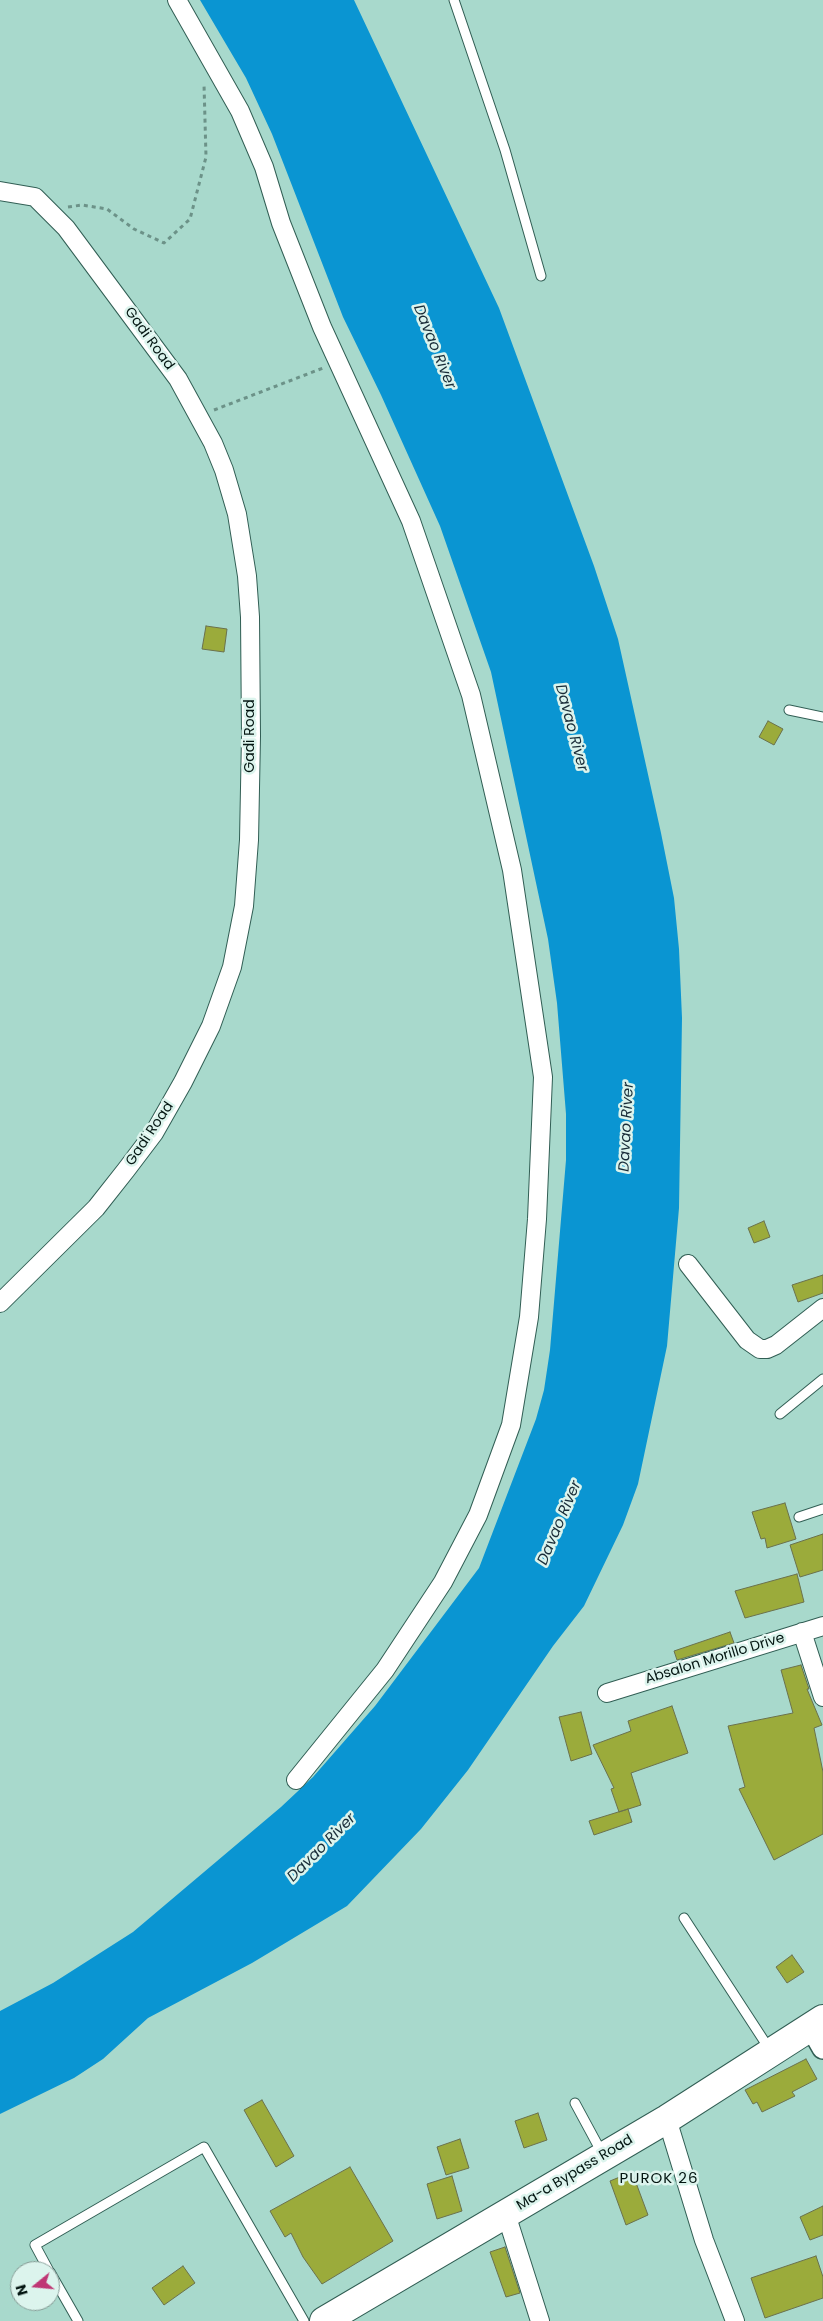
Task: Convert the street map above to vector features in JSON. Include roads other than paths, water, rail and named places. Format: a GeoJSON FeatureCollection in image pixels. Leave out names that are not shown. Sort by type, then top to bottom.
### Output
{"type":"FeatureCollection","features":[{"type":"Feature","properties":{"kind":"main road","name":"Ma-a Bypass Road"},"geometry":{"type":"LineString","coordinates":[[324,2321],[667,2119],[772,2052],[819,2031]]}},
{"type":"Feature","properties":{"kind":"street"},"geometry":{"type":"LineString","coordinates":[[177,0],[240,111],[264,167],[284,231],[338,362],[411,521],[471,695],[512,870],[543,1077],[538,1219],[529,1317],[511,1425],[478,1514],[443,1582],[385,1670],[296,1780]]}},
{"type":"Feature","properties":{"kind":"street","name":"Gadi Road"},"geometry":{"type":"LineString","coordinates":[[0,191],[35,197],[51,210],[166,363],[200,416],[224,470],[237,514],[247,576],[250,617],[249,840],[244,906],[232,967],[211,1026],[184,1082],[154,1132],[96,1208],[2,1296]]}},
{"type":"Feature","properties":{"kind":"street"},"geometry":{"type":"LineString","coordinates":[[688,1264],[747,1340],[760,1349],[767,1349],[776,1345],[823,1308]]}},
{"type":"Feature","properties":{"kind":"street","name":"Absalon Morillo Drive"},"geometry":{"type":"LineString","coordinates":[[607,1693],[823,1626]]}},
{"type":"Feature","properties":{"kind":"street"},"geometry":{"type":"LineString","coordinates":[[802,1632],[823,1697]]}},
{"type":"Feature","properties":{"kind":"street"},"geometry":{"type":"LineString","coordinates":[[667,2119],[704,2240],[735,2321]]}},
{"type":"Feature","properties":{"kind":"street"},"geometry":{"type":"LineString","coordinates":[[506,2214],[540,2321]]}},
{"type":"Feature","properties":{"kind":"lane"},"geometry":{"type":"LineString","coordinates":[[454,0],[505,150],[541,276]]}},
{"type":"Feature","properties":{"kind":"lane"},"geometry":{"type":"LineString","coordinates":[[789,710],[823,717]]}},
{"type":"Feature","properties":{"kind":"lane"},"geometry":{"type":"LineString","coordinates":[[780,1414],[823,1378]]}},
{"type":"Feature","properties":{"kind":"lane"},"geometry":{"type":"LineString","coordinates":[[798,1517],[823,1509]]}},
{"type":"Feature","properties":{"kind":"lane"},"geometry":{"type":"LineString","coordinates":[[684,1918],[772,2052]]}},
{"type":"Feature","properties":{"kind":"lane"},"geometry":{"type":"LineString","coordinates":[[575,2103],[603,2156]]}},
{"type":"Feature","properties":{"kind":"lane"},"geometry":{"type":"LineString","coordinates":[[43,2261],[34,2245],[204,2147],[304,2321]]}},
{"type":"Feature","properties":{"kind":"lane"},"geometry":{"type":"LineString","coordinates":[[60,2290],[78,2321]]}},
{"type":"Feature","properties":{"kind":"water","name":"Davao River"},"geometry":{"type":"Polygon","coordinates":[[[200,0],[354,0],[499,308],[594,566],[618,639],[674,898],[679,949],[682,1018],[679,1208],[667,1346],[638,1484],[623,1525],[584,1606],[553,1646],[468,1770],[421,1829],[347,1906],[252,1963],[148,2018],[103,2059],[74,2078],[0,2114],[0,2011],[53,1983],[133,1932],[281,1807],[313,1777],[375,1706],[479,1568],[536,1419],[544,1390],[550,1350],[566,1160],[566,1114],[557,1003],[548,939],[491,672],[440,526],[381,395],[343,317],[272,134],[246,78],[200,0]]]}},
{"type":"Feature","properties":{"kind":"district","name":"PUROK 26"},"geometry":{"type":"Point","coordinates":[659,2179]}}]}
